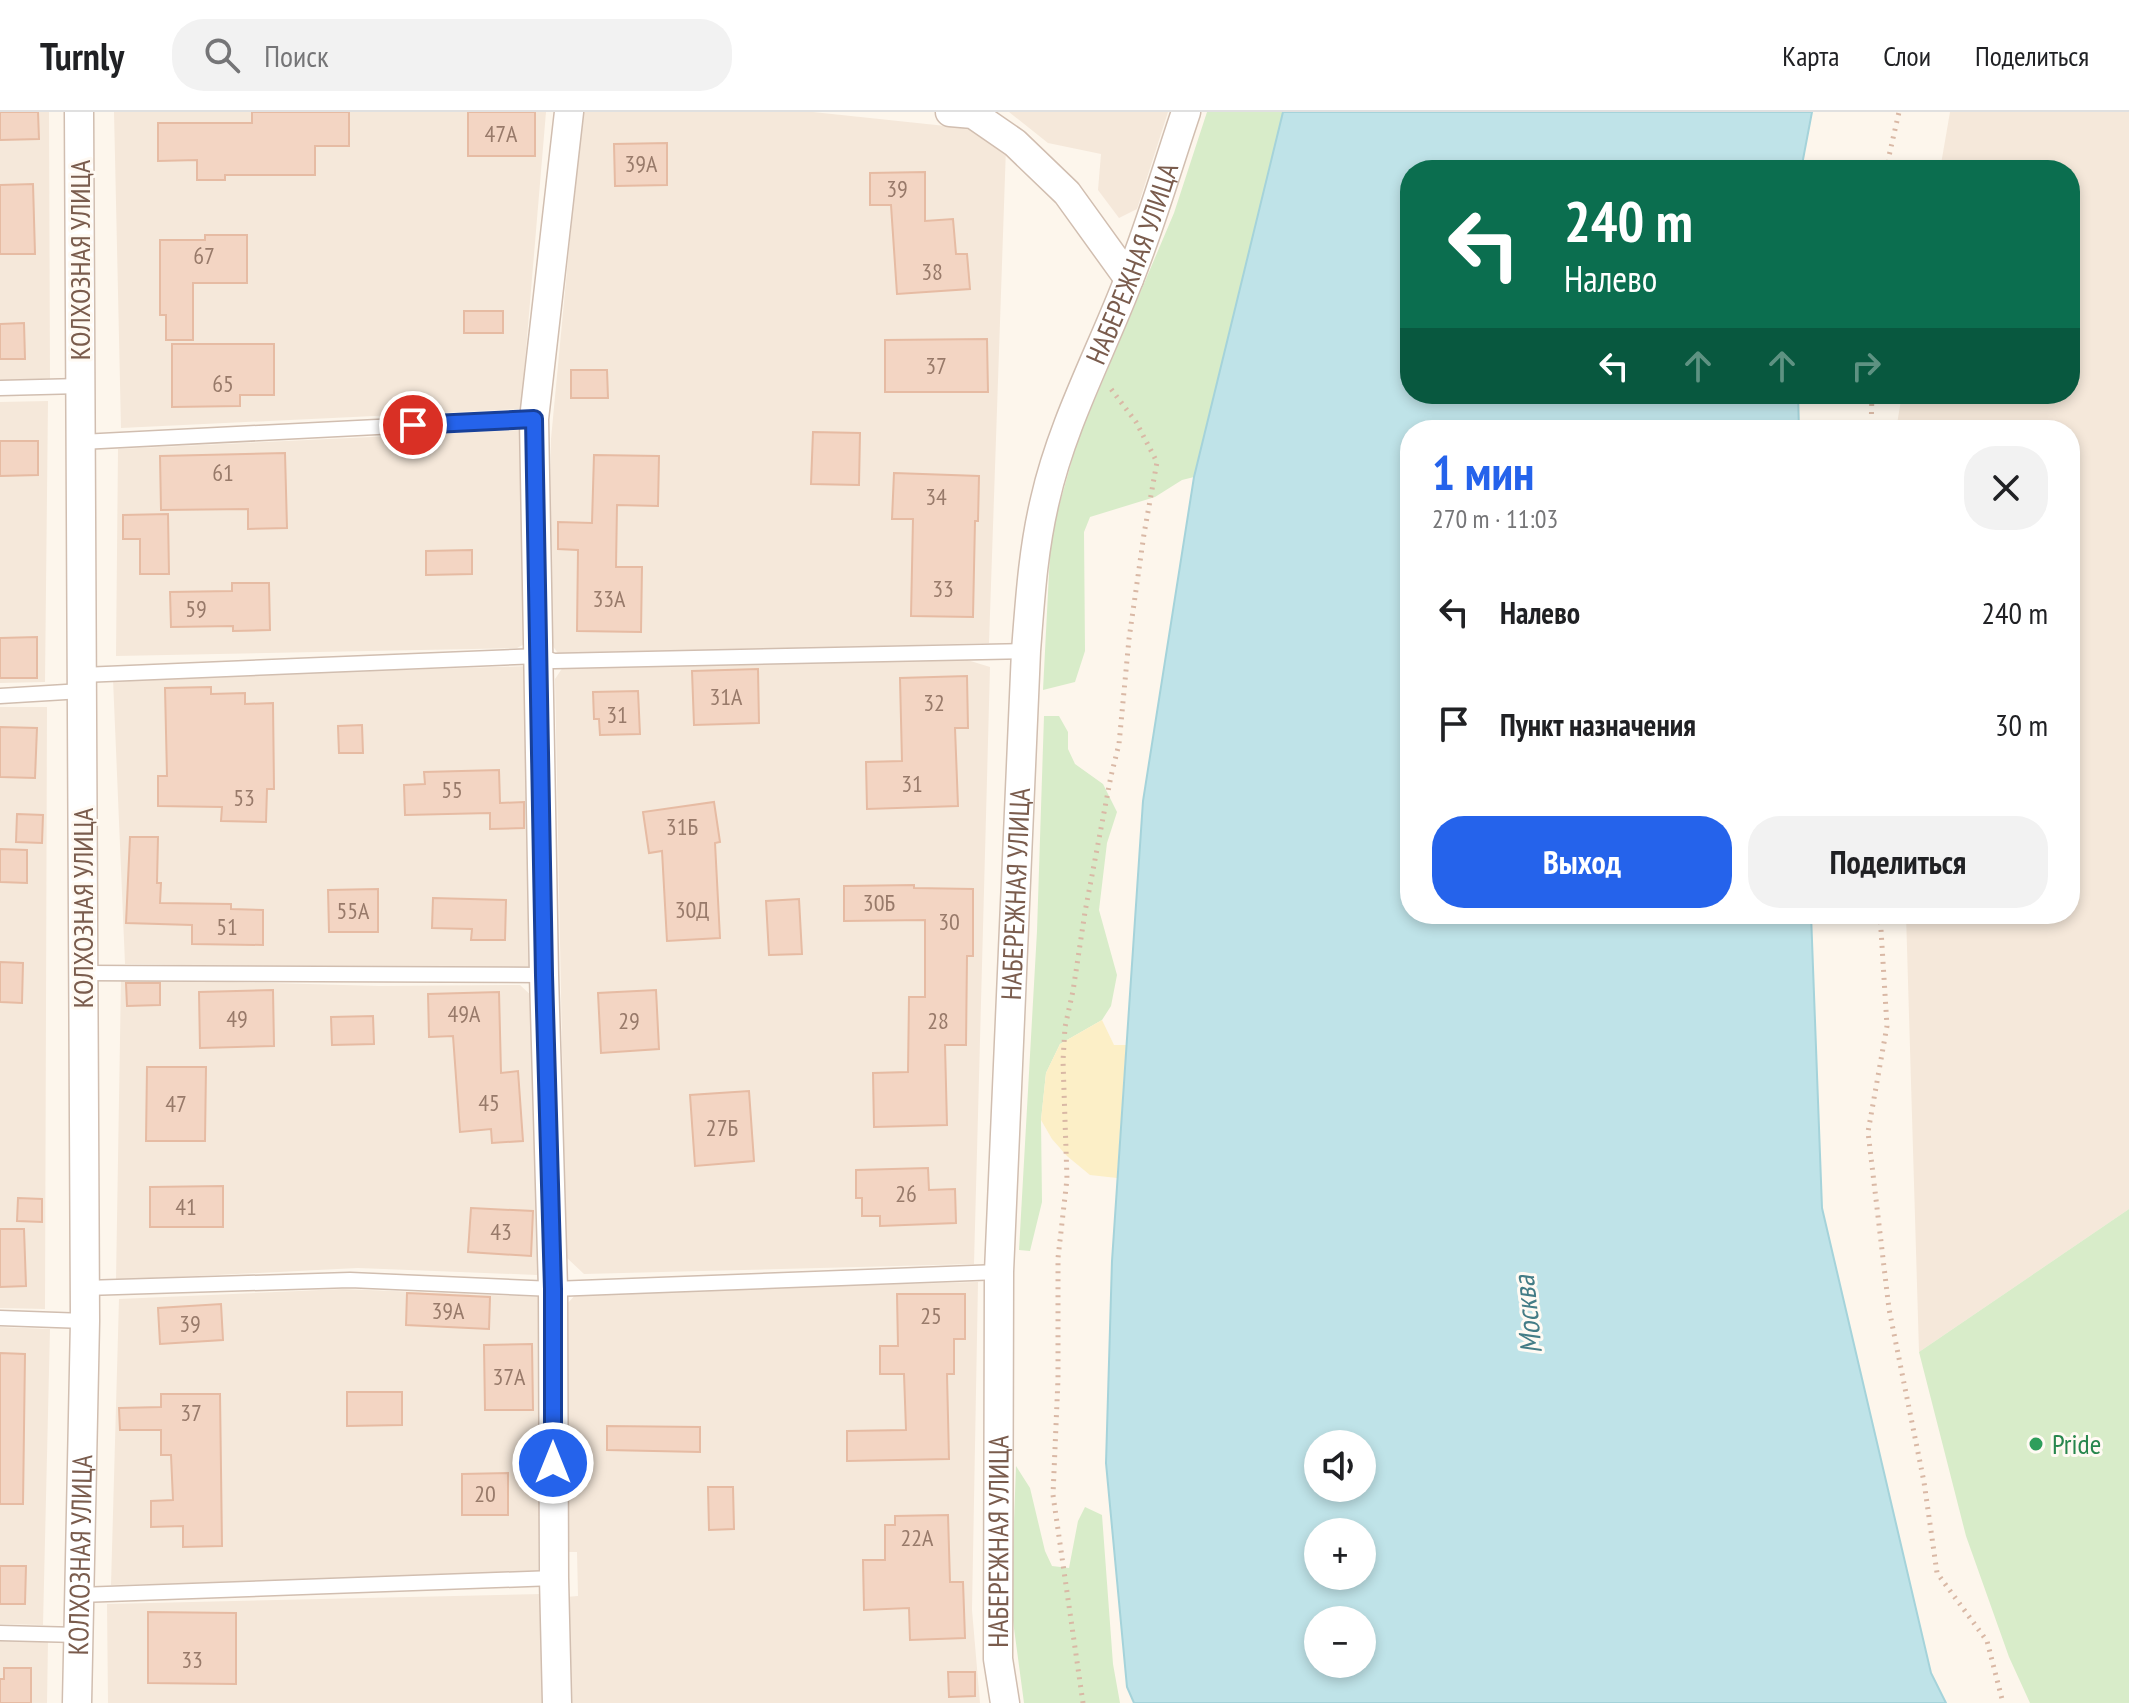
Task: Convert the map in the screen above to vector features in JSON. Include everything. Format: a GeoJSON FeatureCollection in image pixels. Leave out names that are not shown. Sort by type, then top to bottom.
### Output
{"type":"FeatureCollection","features":[{"type":"Feature","properties":{"kind":"street","name":"КОЛХОЗНАЯ УЛИЦА"},"geometry":{"type":"LineString","coordinates":[[77,1703],[85,1321],[79,112]]}},
{"type":"Feature","properties":{"kind":"street"},"geometry":{"type":"LineString","coordinates":[[557,1703],[553,1289],[534,419],[569,112]]}},
{"type":"Feature","properties":{"kind":"street"},"geometry":{"type":"LineString","coordinates":[[950,112],[973,114],[1015,143],[1067,193],[1129,279]]}},
{"type":"Feature","properties":{"kind":"street","name":"НАБЕРЕЖНАЯ УЛИЦА"},"geometry":{"type":"LineString","coordinates":[[1005,1703],[998,1659],[999,1272],[1026,651],[1034,551],[1045,498],[1065,434],[1129,279],[1186,112]]}},
{"type":"Feature","properties":{"kind":"lane"},"geometry":{"type":"LineString","coordinates":[[0,388],[81,386]]}},
{"type":"Feature","properties":{"kind":"lane"},"geometry":{"type":"LineString","coordinates":[[81,442],[534,419]]}},
{"type":"Feature","properties":{"kind":"lane"},"geometry":{"type":"LineString","coordinates":[[0,696],[82,683],[539,656],[554,661],[1026,651]]}},
{"type":"Feature","properties":{"kind":"lane"},"geometry":{"type":"LineString","coordinates":[[83,973],[544,975]]}},
{"type":"Feature","properties":{"kind":"lane"},"geometry":{"type":"LineString","coordinates":[[85,1288],[350,1280],[553,1289],[999,1272]]}},
{"type":"Feature","properties":{"kind":"lane"},"geometry":{"type":"LineString","coordinates":[[0,1318],[85,1321]]}},
{"type":"Feature","properties":{"kind":"lane"},"geometry":{"type":"LineString","coordinates":[[79,1595],[554,1578]]}},
{"type":"Feature","properties":{"kind":"lane"},"geometry":{"type":"LineString","coordinates":[[0,1633],[78,1635]]}},
{"type":"Feature","properties":{"kind":"path"},"geometry":{"type":"LineString","coordinates":[[1890,160],[1899,112]]}},
{"type":"Feature","properties":{"kind":"path"},"geometry":{"type":"LineString","coordinates":[[1083,1703],[1053,1495],[1058,1379],[1058,1258],[1067,1179],[1063,1061],[1065,1027],[1119,744],[1129,639],[1157,462],[1136,422],[1094,365]]}},
{"type":"Feature","properties":{"kind":"path"},"geometry":{"type":"LineString","coordinates":[[1881,924],[1887,1026],[1868,1132],[1889,1309],[1924,1482],[1937,1573],[1987,1641],[2003,1703]]}},
{"type":"Feature","properties":{"kind":"shaded area"},"geometry":{"type":"Polygon","coordinates":[[[0,112],[49,112],[50,380],[0,381],[0,112]]]}},
{"type":"Feature","properties":{"kind":"shaded area"},"geometry":{"type":"Polygon","coordinates":[[[114,112],[546,112],[521,409],[121,428],[114,112]]]}},
{"type":"Feature","properties":{"kind":"shaded area"},"geometry":{"type":"Polygon","coordinates":[[[582,112],[813,112],[974,129],[1006,147],[989,643],[559,655],[548,639],[551,439],[582,112]]]}},
{"type":"Feature","properties":{"kind":"shaded area"},"geometry":{"type":"Polygon","coordinates":[[[1009,112],[1168,112],[1137,209],[1119,218],[1098,190],[1101,154],[1048,143],[1009,112]]]}},
{"type":"Feature","properties":{"kind":"shaded area"},"geometry":{"type":"Polygon","coordinates":[[[1950,112],[2129,112],[2129,1209],[1919,1352],[1906,924],[2080,924],[2080,420],[1898,420],[1900,404],[2080,404],[2080,160],[1942,160],[1950,112]]]}},
{"type":"Feature","properties":{"kind":"shaded area"},"geometry":{"type":"Polygon","coordinates":[[[48,401],[45,682],[0,683],[0,402],[48,401]]]}},
{"type":"Feature","properties":{"kind":"shaded area"},"geometry":{"type":"Polygon","coordinates":[[[522,430],[528,642],[517,648],[116,656],[118,449],[522,430]]]}},
{"type":"Feature","properties":{"kind":"shaded area"},"geometry":{"type":"Polygon","coordinates":[[[964,659],[990,667],[974,1264],[584,1274],[566,1257],[555,679],[563,667],[964,659]]]}},
{"type":"Feature","properties":{"kind":"shaded area"},"geometry":{"type":"Polygon","coordinates":[[[530,666],[536,961],[526,971],[125,964],[113,679],[530,666]]]}},
{"type":"Feature","properties":{"kind":"shaded area"},"geometry":{"type":"Polygon","coordinates":[[[0,707],[47,707],[45,1309],[0,1308],[0,707]]]}},
{"type":"Feature","properties":{"kind":"shaded area"},"geometry":{"type":"Polygon","coordinates":[[[121,979],[379,986],[520,985],[535,999],[544,1264],[537,1275],[358,1268],[116,1280],[121,979]]]}},
{"type":"Feature","properties":{"kind":"shaded area"},"geometry":{"type":"Polygon","coordinates":[[[978,1282],[972,1610],[980,1703],[571,1703],[566,1597],[578,1596],[577,1552],[567,1552],[566,1305],[578,1292],[978,1282]]]}},
{"type":"Feature","properties":{"kind":"shaded area"},"geometry":{"type":"Polygon","coordinates":[[[343,1289],[543,1297],[538,1576],[111,1585],[119,1299],[343,1289]]]}},
{"type":"Feature","properties":{"kind":"shaded area"},"geometry":{"type":"Polygon","coordinates":[[[0,1327],[50,1329],[43,1625],[0,1624],[0,1327]]]}},
{"type":"Feature","properties":{"kind":"shaded area"},"geometry":{"type":"Polygon","coordinates":[[[541,1594],[548,1703],[108,1703],[107,1604],[541,1594]]]}},
{"type":"Feature","properties":{"kind":"shaded area"},"geometry":{"type":"Polygon","coordinates":[[[0,1640],[48,1640],[47,1703],[0,1703],[0,1640]]]}},
{"type":"Feature","properties":{"kind":"green space"},"geometry":{"type":"Polygon","coordinates":[[[1207,112],[1283,112],[1194,477],[1182,480],[1155,497],[1090,517],[1084,532],[1085,651],[1075,682],[1043,690],[1051,534],[1078,439],[1174,213],[1207,112]]]}},
{"type":"Feature","properties":{"kind":"green space"},"geometry":{"type":"Polygon","coordinates":[[[1044,716],[1059,716],[1068,732],[1068,749],[1075,764],[1103,784],[1117,812],[1107,843],[1099,910],[1117,975],[1111,1006],[1102,1020],[1060,1044],[1046,1073],[1041,1120],[1042,1202],[1030,1251],[1019,1250],[1037,931],[1044,716]]]}},
{"type":"Feature","properties":{"kind":"green space","name":"Pride"},"geometry":{"type":"Polygon","coordinates":[[[2129,1209],[2129,1703],[2030,1703],[2009,1657],[1966,1536],[1919,1352],[2129,1209]]]}},
{"type":"Feature","properties":{"kind":"green space"},"geometry":{"type":"Polygon","coordinates":[[[1016,1466],[1030,1488],[1045,1551],[1052,1566],[1069,1568],[1078,1521],[1085,1507],[1102,1515],[1113,1664],[1120,1703],[1024,1703],[1011,1606],[1016,1466]]]}},
{"type":"Feature","properties":{"kind":"sand"},"geometry":{"type":"Polygon","coordinates":[[[1102,1020],[1114,1045],[1126,1045],[1117,1178],[1090,1175],[1067,1156],[1041,1120],[1046,1073],[1060,1044],[1102,1020]]]}},
{"type":"Feature","properties":{"kind":"water","name":"Москва"},"geometry":{"type":"Polygon","coordinates":[[[1283,112],[1812,112],[1803,160],[1400,160],[1400,404],[1798,404],[1799,420],[1400,420],[1400,924],[1811,924],[1822,1208],[1931,1673],[1946,1703],[1134,1703],[1127,1687],[1106,1463],[1112,1261],[1143,801],[1194,477],[1283,112]]]}},
{"type":"Feature","properties":{"kind":"building"},"geometry":{"type":"Polygon","coordinates":[[[0,112],[38,112],[39,139],[0,140],[0,112]]]}},
{"type":"Feature","properties":{"kind":"building"},"geometry":{"type":"Polygon","coordinates":[[[252,112],[349,112],[349,146],[315,146],[315,175],[225,175],[225,180],[197,180],[197,160],[158,161],[158,123],[252,123],[252,112]]]}},
{"type":"Feature","properties":{"kind":"building"},"geometry":{"type":"Polygon","coordinates":[[[468,112],[535,112],[535,156],[468,156],[468,112]]]}},
{"type":"Feature","properties":{"kind":"building"},"geometry":{"type":"Polygon","coordinates":[[[667,143],[667,185],[615,186],[614,144],[667,143]]]}},
{"type":"Feature","properties":{"kind":"building"},"geometry":{"type":"Polygon","coordinates":[[[925,172],[925,221],[953,219],[956,254],[967,254],[970,289],[897,294],[891,205],[870,205],[870,173],[925,172]]]}},
{"type":"Feature","properties":{"kind":"building"},"geometry":{"type":"Polygon","coordinates":[[[33,184],[35,254],[0,254],[0,185],[33,184]]]}},
{"type":"Feature","properties":{"kind":"building"},"geometry":{"type":"Polygon","coordinates":[[[205,235],[247,235],[247,283],[193,283],[193,340],[166,340],[166,315],[160,315],[160,240],[205,240],[205,235]]]}},
{"type":"Feature","properties":{"kind":"building"},"geometry":{"type":"Polygon","coordinates":[[[464,311],[503,311],[503,333],[464,333],[464,311]]]}},
{"type":"Feature","properties":{"kind":"building"},"geometry":{"type":"Polygon","coordinates":[[[24,323],[25,359],[0,359],[0,324],[24,323]]]}},
{"type":"Feature","properties":{"kind":"building"},"geometry":{"type":"Polygon","coordinates":[[[987,339],[988,392],[885,392],[885,340],[987,339]]]}},
{"type":"Feature","properties":{"kind":"building"},"geometry":{"type":"Polygon","coordinates":[[[172,344],[274,344],[274,395],[240,395],[240,406],[172,407],[172,344]]]}},
{"type":"Feature","properties":{"kind":"building"},"geometry":{"type":"Polygon","coordinates":[[[571,370],[607,370],[608,398],[571,398],[571,370]]]}},
{"type":"Feature","properties":{"kind":"building"},"geometry":{"type":"Polygon","coordinates":[[[813,432],[860,433],[859,485],[811,484],[813,432]]]}},
{"type":"Feature","properties":{"kind":"building"},"geometry":{"type":"Polygon","coordinates":[[[0,441],[38,441],[38,475],[0,476],[0,441]]]}},
{"type":"Feature","properties":{"kind":"building"},"geometry":{"type":"Polygon","coordinates":[[[285,453],[287,528],[248,529],[248,509],[161,510],[160,456],[285,453]]]}},
{"type":"Feature","properties":{"kind":"building"},"geometry":{"type":"Polygon","coordinates":[[[594,455],[659,456],[658,506],[617,505],[616,567],[642,567],[641,632],[577,631],[578,550],[558,549],[558,522],[592,523],[594,455]]]}},
{"type":"Feature","properties":{"kind":"building"},"geometry":{"type":"Polygon","coordinates":[[[894,473],[979,476],[973,617],[911,616],[913,519],[892,519],[894,473]]]}},
{"type":"Feature","properties":{"kind":"building"},"geometry":{"type":"Polygon","coordinates":[[[168,514],[169,574],[140,574],[140,539],[123,539],[123,515],[168,514]]]}},
{"type":"Feature","properties":{"kind":"building"},"geometry":{"type":"Polygon","coordinates":[[[472,550],[472,574],[426,575],[426,551],[472,550]]]}},
{"type":"Feature","properties":{"kind":"building"},"geometry":{"type":"Polygon","coordinates":[[[232,583],[269,583],[270,630],[233,631],[233,626],[171,627],[170,592],[232,591],[232,583]]]}},
{"type":"Feature","properties":{"kind":"building"},"geometry":{"type":"Polygon","coordinates":[[[37,637],[37,678],[0,678],[0,638],[37,637]]]}},
{"type":"Feature","properties":{"kind":"building"},"geometry":{"type":"Polygon","coordinates":[[[758,669],[759,723],[694,725],[692,671],[758,669]]]}},
{"type":"Feature","properties":{"kind":"building"},"geometry":{"type":"Polygon","coordinates":[[[967,676],[968,728],[955,728],[958,806],[867,809],[866,762],[902,761],[900,678],[967,676]]]}},
{"type":"Feature","properties":{"kind":"building"},"geometry":{"type":"Polygon","coordinates":[[[211,687],[211,694],[245,693],[245,704],[273,703],[274,789],[267,789],[266,822],[221,821],[222,807],[158,806],[158,776],[167,776],[165,688],[211,687]]]}},
{"type":"Feature","properties":{"kind":"building"},"geometry":{"type":"Polygon","coordinates":[[[638,691],[640,734],[600,735],[599,719],[594,719],[593,692],[638,691]]]}},
{"type":"Feature","properties":{"kind":"building"},"geometry":{"type":"Polygon","coordinates":[[[362,725],[363,753],[339,753],[338,726],[362,725]]]}},
{"type":"Feature","properties":{"kind":"building"},"geometry":{"type":"Polygon","coordinates":[[[0,727],[37,728],[35,778],[0,777],[0,727]]]}},
{"type":"Feature","properties":{"kind":"building"},"geometry":{"type":"Polygon","coordinates":[[[499,770],[500,803],[524,802],[524,828],[490,829],[490,813],[405,815],[404,785],[425,784],[424,772],[499,770]]]}},
{"type":"Feature","properties":{"kind":"building"},"geometry":{"type":"Polygon","coordinates":[[[714,802],[720,842],[715,843],[720,938],[667,941],[662,851],[649,853],[643,812],[714,802]]]}},
{"type":"Feature","properties":{"kind":"building"},"geometry":{"type":"Polygon","coordinates":[[[17,814],[43,815],[42,843],[16,842],[17,814]]]}},
{"type":"Feature","properties":{"kind":"building"},"geometry":{"type":"Polygon","coordinates":[[[130,837],[158,837],[160,903],[231,904],[231,909],[263,910],[263,945],[192,944],[192,925],[126,923],[130,837]]]}},
{"type":"Feature","properties":{"kind":"building"},"geometry":{"type":"Polygon","coordinates":[[[0,849],[27,850],[27,883],[0,882],[0,849]]]}},
{"type":"Feature","properties":{"kind":"building"},"geometry":{"type":"Polygon","coordinates":[[[914,885],[914,888],[973,889],[973,956],[967,956],[966,1045],[945,1045],[947,1125],[874,1127],[873,1073],[908,1072],[909,997],[925,997],[925,920],[844,921],[844,886],[914,885]]]}},
{"type":"Feature","properties":{"kind":"building"},"geometry":{"type":"Polygon","coordinates":[[[378,889],[378,932],[329,932],[328,890],[378,889]]]}},
{"type":"Feature","properties":{"kind":"building"},"geometry":{"type":"Polygon","coordinates":[[[433,898],[506,900],[505,940],[471,940],[472,929],[432,928],[433,898]]]}},
{"type":"Feature","properties":{"kind":"building"},"geometry":{"type":"Polygon","coordinates":[[[799,899],[802,954],[769,955],[766,901],[799,899]]]}},
{"type":"Feature","properties":{"kind":"building"},"geometry":{"type":"Polygon","coordinates":[[[0,962],[23,963],[22,1003],[0,1002],[0,962]]]}},
{"type":"Feature","properties":{"kind":"building"},"geometry":{"type":"Polygon","coordinates":[[[126,983],[160,983],[160,1005],[127,1006],[126,983]]]}},
{"type":"Feature","properties":{"kind":"building"},"geometry":{"type":"Polygon","coordinates":[[[273,990],[274,1046],[200,1048],[199,992],[273,990]]]}},
{"type":"Feature","properties":{"kind":"building"},"geometry":{"type":"Polygon","coordinates":[[[656,990],[659,1049],[601,1053],[598,993],[656,990]]]}},
{"type":"Feature","properties":{"kind":"building"},"geometry":{"type":"Polygon","coordinates":[[[499,992],[501,1073],[518,1071],[523,1141],[492,1143],[491,1129],[460,1132],[453,1036],[429,1037],[428,994],[499,992]]]}},
{"type":"Feature","properties":{"kind":"building"},"geometry":{"type":"Polygon","coordinates":[[[373,1016],[374,1044],[332,1045],[331,1017],[373,1016]]]}},
{"type":"Feature","properties":{"kind":"building"},"geometry":{"type":"Polygon","coordinates":[[[147,1067],[206,1067],[205,1141],[146,1141],[147,1067]]]}},
{"type":"Feature","properties":{"kind":"building"},"geometry":{"type":"Polygon","coordinates":[[[749,1091],[754,1161],[695,1166],[690,1095],[749,1091]]]}},
{"type":"Feature","properties":{"kind":"building"},"geometry":{"type":"Polygon","coordinates":[[[928,1168],[929,1190],[955,1189],[956,1223],[880,1226],[880,1216],[862,1216],[862,1198],[856,1198],[856,1170],[928,1168]]]}},
{"type":"Feature","properties":{"kind":"building"},"geometry":{"type":"Polygon","coordinates":[[[223,1186],[223,1227],[150,1227],[150,1187],[223,1186]]]}},
{"type":"Feature","properties":{"kind":"building"},"geometry":{"type":"Polygon","coordinates":[[[18,1198],[42,1199],[42,1222],[17,1221],[18,1198]]]}},
{"type":"Feature","properties":{"kind":"building"},"geometry":{"type":"Polygon","coordinates":[[[471,1208],[533,1211],[531,1256],[468,1252],[471,1208]]]}},
{"type":"Feature","properties":{"kind":"building"},"geometry":{"type":"Polygon","coordinates":[[[0,1229],[24,1229],[26,1286],[0,1287],[0,1229]]]}},
{"type":"Feature","properties":{"kind":"building"},"geometry":{"type":"Polygon","coordinates":[[[407,1293],[490,1297],[489,1329],[406,1325],[407,1293]]]}},
{"type":"Feature","properties":{"kind":"building"},"geometry":{"type":"Polygon","coordinates":[[[897,1294],[965,1294],[965,1339],[954,1339],[954,1374],[947,1374],[949,1459],[847,1461],[847,1431],[906,1430],[904,1374],[880,1374],[880,1346],[898,1346],[897,1294]]]}},
{"type":"Feature","properties":{"kind":"building"},"geometry":{"type":"Polygon","coordinates":[[[221,1304],[223,1340],[160,1344],[158,1308],[221,1304]]]}},
{"type":"Feature","properties":{"kind":"building"},"geometry":{"type":"Polygon","coordinates":[[[532,1344],[533,1410],[485,1410],[484,1345],[532,1344]]]}},
{"type":"Feature","properties":{"kind":"building"},"geometry":{"type":"Polygon","coordinates":[[[0,1353],[25,1354],[23,1504],[0,1504],[0,1353]]]}},
{"type":"Feature","properties":{"kind":"building"},"geometry":{"type":"Polygon","coordinates":[[[347,1392],[402,1392],[402,1425],[347,1426],[347,1392]]]}},
{"type":"Feature","properties":{"kind":"building"},"geometry":{"type":"Polygon","coordinates":[[[161,1394],[220,1394],[222,1546],[183,1547],[183,1526],[151,1527],[151,1501],[173,1500],[171,1455],[161,1455],[161,1430],[120,1430],[119,1408],[161,1407],[161,1394]]]}},
{"type":"Feature","properties":{"kind":"building"},"geometry":{"type":"Polygon","coordinates":[[[607,1426],[700,1427],[700,1452],[607,1450],[607,1426]]]}},
{"type":"Feature","properties":{"kind":"building"},"geometry":{"type":"Polygon","coordinates":[[[508,1473],[508,1515],[462,1515],[462,1474],[508,1473]]]}},
{"type":"Feature","properties":{"kind":"building"},"geometry":{"type":"Polygon","coordinates":[[[708,1487],[733,1487],[734,1529],[709,1530],[708,1487]]]}},
{"type":"Feature","properties":{"kind":"building"},"geometry":{"type":"Polygon","coordinates":[[[948,1515],[950,1582],[963,1582],[965,1638],[910,1640],[909,1608],[864,1610],[863,1560],[885,1560],[885,1525],[895,1525],[895,1516],[948,1515]]]}},
{"type":"Feature","properties":{"kind":"building"},"geometry":{"type":"Polygon","coordinates":[[[0,1566],[26,1566],[25,1604],[0,1604],[0,1566]]]}},
{"type":"Feature","properties":{"kind":"building"},"geometry":{"type":"Polygon","coordinates":[[[148,1612],[236,1613],[236,1684],[148,1683],[148,1612]]]}},
{"type":"Feature","properties":{"kind":"building"},"geometry":{"type":"Polygon","coordinates":[[[4,1668],[31,1668],[31,1703],[0,1703],[0,1679],[4,1679],[4,1668]]]}},
{"type":"Feature","properties":{"kind":"building"},"geometry":{"type":"Polygon","coordinates":[[[948,1672],[975,1672],[975,1696],[949,1697],[948,1672]]]}},
{"type":"Feature","properties":{"kind":"place","name":"Pride"},"geometry":{"type":"Point","coordinates":[2036,1444]}},
{"type":"Feature","properties":{"kind":"route"},"geometry":{"type":"LineString","coordinates":[[413,425],[534,419],[553,1289],[553,1463]]}}]}
